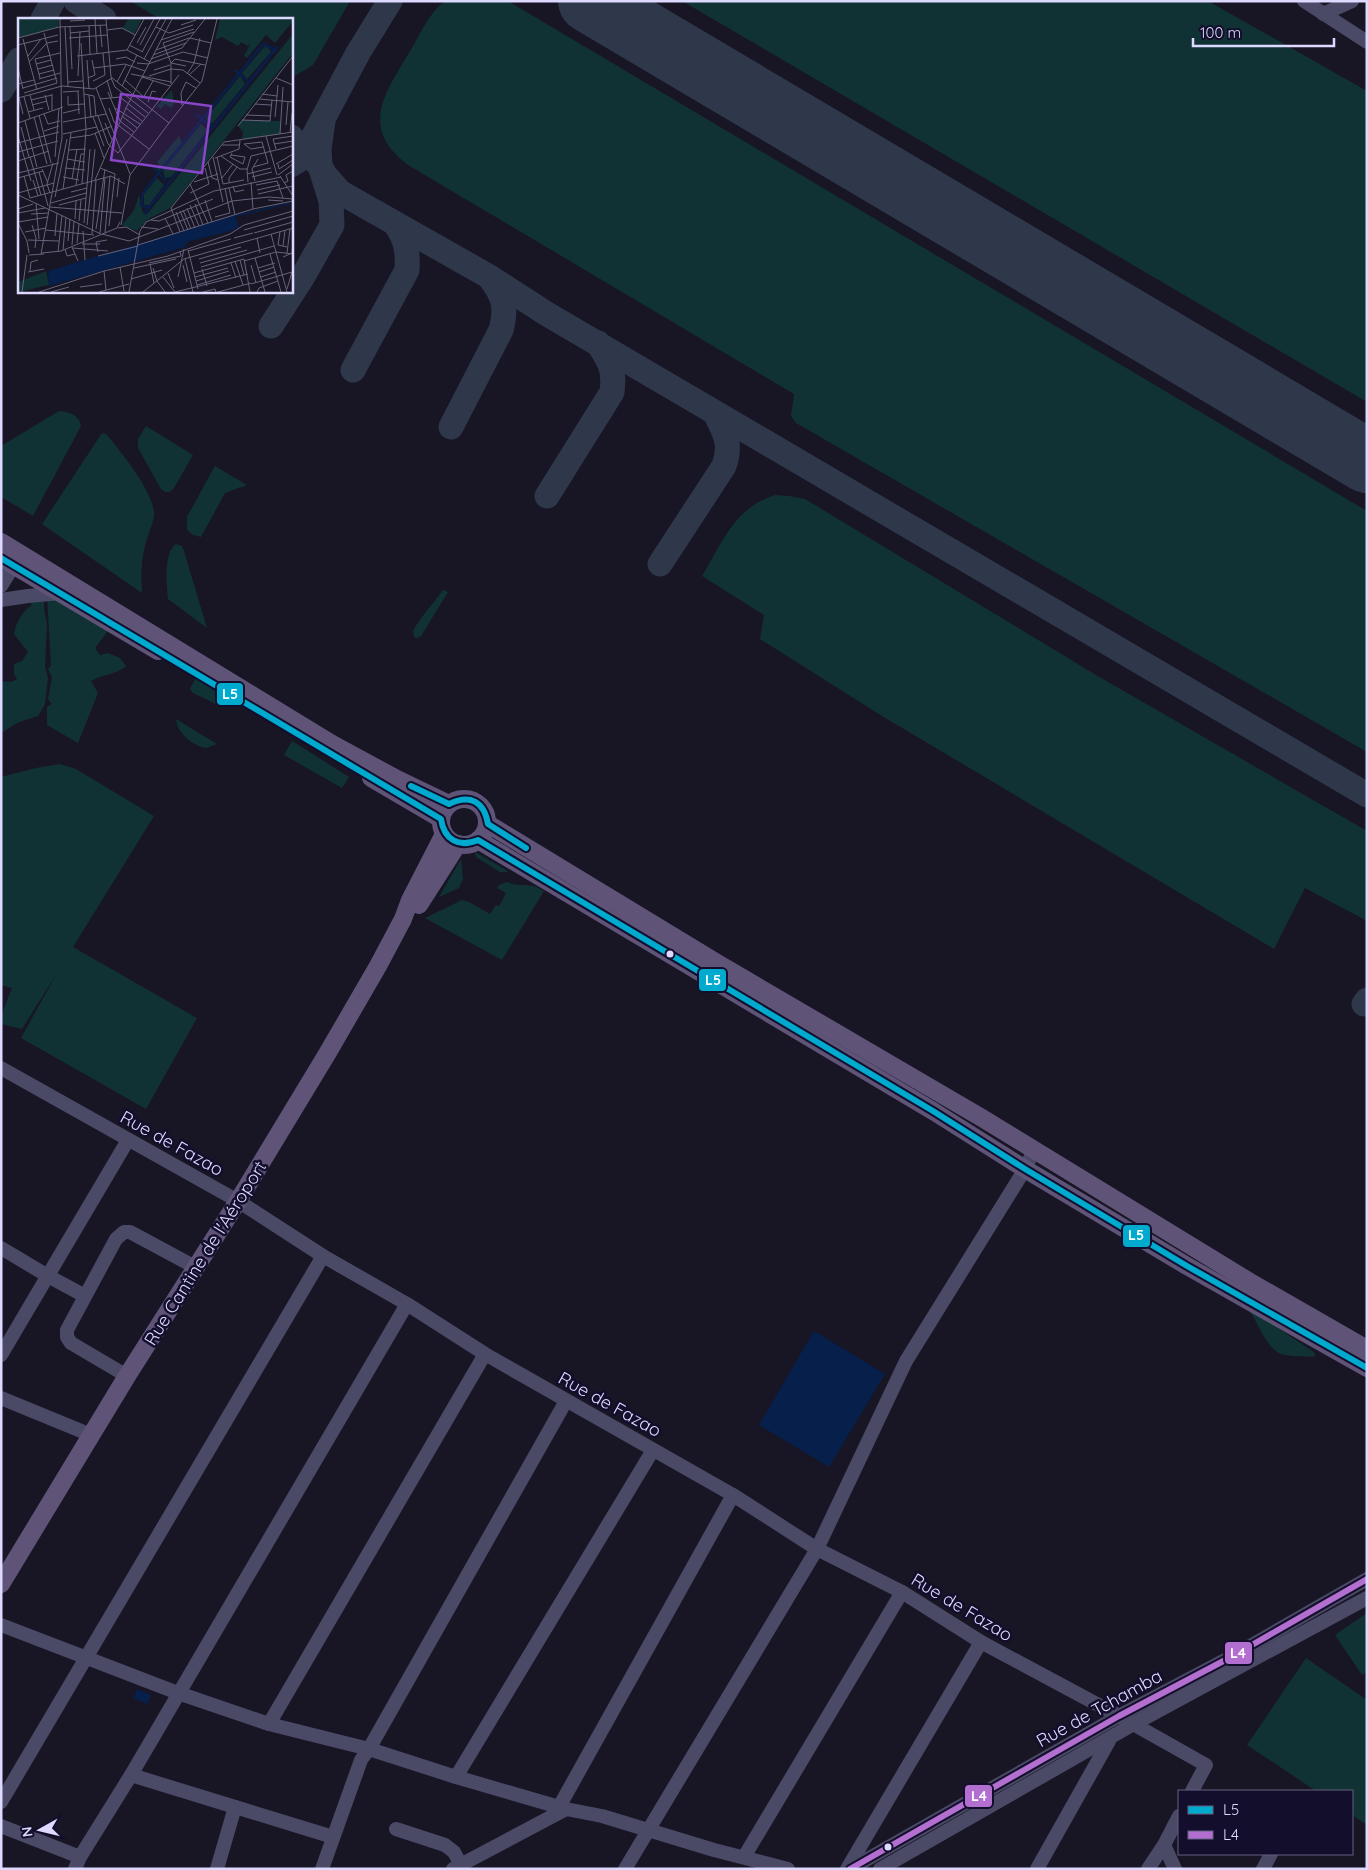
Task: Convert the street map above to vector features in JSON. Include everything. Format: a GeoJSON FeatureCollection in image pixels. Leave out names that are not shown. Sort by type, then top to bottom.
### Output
{"type":"FeatureCollection","features":[{"type":"Feature","properties":{"kind":"main road"},"geometry":{"type":"LineString","coordinates":[[1,542],[332,744],[395,778],[448,825],[472,844],[483,836],[488,824],[487,816],[484,808],[477,802],[461,798],[448,825]]}},
{"type":"Feature","properties":{"kind":"main road"},"geometry":{"type":"LineString","coordinates":[[7,561],[448,825]]}},
{"type":"Feature","properties":{"kind":"main road"},"geometry":{"type":"LineString","coordinates":[[488,824],[717,963],[1034,1150],[1250,1282],[1367,1348]]}},
{"type":"Feature","properties":{"kind":"main road","name":"Rue Cantine de l'Aéroport"},"geometry":{"type":"LineString","coordinates":[[1,1584],[127,1376],[238,1201],[327,1054],[404,919],[410,900],[448,825]]}},
{"type":"Feature","properties":{"kind":"main road"},"geometry":{"type":"LineString","coordinates":[[478,840],[941,1115],[1025,1169],[1241,1298],[1367,1368]]}},
{"type":"Feature","properties":{"kind":"street"},"geometry":{"type":"LineString","coordinates":[[1304,1],[1367,42]]}},
{"type":"Feature","properties":{"kind":"street"},"geometry":{"type":"LineString","coordinates":[[1323,14],[1352,1]]}},
{"type":"Feature","properties":{"kind":"street"},"geometry":{"type":"LineString","coordinates":[[1,586],[7,561]]}},
{"type":"Feature","properties":{"kind":"street"},"geometry":{"type":"LineString","coordinates":[[1,600],[61,593]]}},
{"type":"Feature","properties":{"kind":"street","name":"Rue de Fazao"},"geometry":{"type":"LineString","coordinates":[[1,1069],[238,1201],[323,1256],[407,1304],[485,1354],[733,1495],[817,1549],[902,1592],[981,1642],[1206,1765],[1193,1790]]}},
{"type":"Feature","properties":{"kind":"street"},"geometry":{"type":"LineString","coordinates":[[1,1355],[128,1140]]}},
{"type":"Feature","properties":{"kind":"street"},"geometry":{"type":"LineString","coordinates":[[625,1869],[817,1549],[906,1361],[1025,1169],[1034,1150]]}},
{"type":"Feature","properties":{"kind":"street"},"geometry":{"type":"LineString","coordinates":[[127,1376],[71,1343],[67,1337],[67,1330],[116,1239],[124,1232],[130,1232],[195,1267]]}},
{"type":"Feature","properties":{"kind":"street"},"geometry":{"type":"LineString","coordinates":[[1,1248],[85,1296]]}},
{"type":"Feature","properties":{"kind":"street"},"geometry":{"type":"LineString","coordinates":[[1,1802],[323,1256]]}},
{"type":"Feature","properties":{"kind":"street"},"geometry":{"type":"LineString","coordinates":[[1,1826],[77,1863],[131,1775],[407,1304]]}},
{"type":"Feature","properties":{"kind":"street"},"geometry":{"type":"LineString","coordinates":[[269,1724],[485,1354]]}},
{"type":"Feature","properties":{"kind":"street"},"geometry":{"type":"LineString","coordinates":[[1,1398],[91,1435]]}},
{"type":"Feature","properties":{"kind":"street"},"geometry":{"type":"LineString","coordinates":[[322,1869],[361,1760],[566,1401]]}},
{"type":"Feature","properties":{"kind":"street"},"geometry":{"type":"LineString","coordinates":[[456,1778],[654,1450]]}},
{"type":"Feature","properties":{"kind":"street"},"geometry":{"type":"LineString","coordinates":[[396,1829],[445,1845],[454,1852],[457,1867],[562,1808],[733,1495]]}},
{"type":"Feature","properties":{"kind":"street","name":"Rue de Tchamba"},"geometry":{"type":"LineString","coordinates":[[848,1869],[1117,1718],[1231,1657],[1367,1579]]}},
{"type":"Feature","properties":{"kind":"street"},"geometry":{"type":"LineString","coordinates":[[744,1857],[902,1592]]}},
{"type":"Feature","properties":{"kind":"street","name":"Rue de Tchamba"},"geometry":{"type":"LineString","coordinates":[[880,1869],[1132,1725],[1367,1598]]}},
{"type":"Feature","properties":{"kind":"street"},"geometry":{"type":"LineString","coordinates":[[1,1625],[178,1693],[269,1724],[369,1749],[456,1778],[562,1808],[602,1816],[788,1869]]}},
{"type":"Feature","properties":{"kind":"street"},"geometry":{"type":"LineString","coordinates":[[848,1869],[981,1642]]}},
{"type":"Feature","properties":{"kind":"street"},"geometry":{"type":"LineString","coordinates":[[1037,1869],[1109,1739],[1117,1718]]}},
{"type":"Feature","properties":{"kind":"street"},"geometry":{"type":"LineString","coordinates":[[131,1775],[333,1837]]}},
{"type":"Feature","properties":{"kind":"street"},"geometry":{"type":"LineString","coordinates":[[217,1869],[235,1807]]}},
{"type":"Feature","properties":{"kind":"street"},"geometry":{"type":"LineString","coordinates":[[1148,1869],[1164,1845],[1178,1818]]}},
{"type":"Feature","properties":{"kind":"street"},"geometry":{"type":"LineString","coordinates":[[1164,1845],[1175,1869]]}},
{"type":"Feature","properties":{"kind":"street"},"geometry":{"type":"LineString","coordinates":[[1263,1869],[1270,1855]]}},
{"type":"Feature","properties":{"kind":"green space"},"geometry":{"type":"Polygon","coordinates":[[[130,1],[350,1],[313,65],[292,77],[292,18],[158,18],[130,1]]]}},
{"type":"Feature","properties":{"kind":"green space"},"geometry":{"type":"Polygon","coordinates":[[[445,1],[508,1],[1367,511],[1367,752],[796,423],[791,416],[794,394],[408,165],[393,151],[384,137],[380,122],[382,108],[386,93],[422,29],[430,16],[445,1]]]}},
{"type":"Feature","properties":{"kind":"green space"},"geometry":{"type":"Polygon","coordinates":[[[682,1],[1208,1],[1367,91],[1367,402],[682,1]]]}},
{"type":"Feature","properties":{"kind":"green space"},"geometry":{"type":"Polygon","coordinates":[[[59,411],[73,415],[78,419],[81,426],[33,516],[1,497],[1,446],[59,411]]]}},
{"type":"Feature","properties":{"kind":"green space"},"geometry":{"type":"Polygon","coordinates":[[[146,426],[193,455],[170,492],[165,492],[161,489],[138,448],[138,439],[146,426]]]}},
{"type":"Feature","properties":{"kind":"green space"},"geometry":{"type":"Polygon","coordinates":[[[102,433],[106,434],[136,473],[150,497],[153,507],[154,516],[145,545],[143,559],[142,593],[42,524],[102,433]]]}},
{"type":"Feature","properties":{"kind":"green space"},"geometry":{"type":"Polygon","coordinates":[[[215,466],[247,485],[225,493],[201,537],[193,535],[187,530],[187,517],[215,466]]]}},
{"type":"Feature","properties":{"kind":"green space"},"geometry":{"type":"Polygon","coordinates":[[[775,495],[805,499],[1096,675],[1367,831],[1367,921],[1305,888],[1274,949],[882,716],[760,639],[764,615],[702,576],[739,517],[749,508],[775,495]]]}},
{"type":"Feature","properties":{"kind":"green space"},"geometry":{"type":"Polygon","coordinates":[[[176,544],[182,546],[184,551],[207,628],[168,599],[167,562],[172,548],[176,544]]]}},
{"type":"Feature","properties":{"kind":"green space"},"geometry":{"type":"Polygon","coordinates":[[[443,590],[448,592],[421,636],[414,637],[413,631],[416,626],[443,590]]]}},
{"type":"Feature","properties":{"kind":"green space"},"geometry":{"type":"Polygon","coordinates":[[[44,596],[47,624],[45,667],[48,678],[45,704],[38,716],[19,722],[1,733],[1,681],[11,682],[17,679],[14,674],[14,664],[22,661],[28,652],[14,634],[16,625],[22,614],[32,605],[28,599],[44,596]]]}},
{"type":"Feature","properties":{"kind":"green space"},"geometry":{"type":"Polygon","coordinates":[[[47,596],[111,627],[95,648],[100,655],[108,653],[120,658],[126,666],[91,681],[98,693],[78,743],[47,725],[47,707],[52,704],[48,699],[52,677],[48,669],[51,665],[47,596]]]}},
{"type":"Feature","properties":{"kind":"green space"},"geometry":{"type":"Polygon","coordinates":[[[196,677],[224,698],[223,703],[218,705],[193,693],[190,689],[196,677]]]}},
{"type":"Feature","properties":{"kind":"green space"},"geometry":{"type":"Polygon","coordinates":[[[176,719],[217,744],[206,748],[191,742],[179,729],[176,719]]]}},
{"type":"Feature","properties":{"kind":"green space"},"geometry":{"type":"Polygon","coordinates":[[[292,741],[349,777],[342,788],[284,755],[292,741]]]}},
{"type":"Feature","properties":{"kind":"green space"},"geometry":{"type":"Polygon","coordinates":[[[60,764],[76,769],[154,816],[73,947],[197,1018],[146,1109],[21,1038],[57,973],[22,1029],[1,1024],[1,1016],[12,988],[1,985],[1,777],[60,764]]]}},
{"type":"Feature","properties":{"kind":"green space"},"geometry":{"type":"Polygon","coordinates":[[[475,852],[508,871],[500,872],[476,857],[475,852]]]}},
{"type":"Feature","properties":{"kind":"green space"},"geometry":{"type":"Polygon","coordinates":[[[461,859],[463,879],[459,888],[439,897],[461,859]]]}},
{"type":"Feature","properties":{"kind":"green space"},"geometry":{"type":"Polygon","coordinates":[[[507,882],[517,885],[534,886],[544,891],[502,960],[425,918],[462,900],[490,914],[496,905],[499,906],[506,893],[497,888],[499,885],[507,882]]]}},
{"type":"Feature","properties":{"kind":"green space"},"geometry":{"type":"Polygon","coordinates":[[[1252,1311],[1314,1352],[1315,1355],[1313,1357],[1289,1356],[1276,1351],[1264,1336],[1251,1313],[1252,1311]]]}},
{"type":"Feature","properties":{"kind":"green space"},"geometry":{"type":"Polygon","coordinates":[[[1367,1613],[1367,1672],[1362,1675],[1335,1635],[1367,1613]]]}},
{"type":"Feature","properties":{"kind":"green space"},"geometry":{"type":"Polygon","coordinates":[[[1306,1658],[1367,1700],[1367,1825],[1353,1816],[1353,1790],[1314,1790],[1247,1745],[1306,1658]]]}},
{"type":"Feature","properties":{"kind":"water"},"geometry":{"type":"Polygon","coordinates":[[[814,1331],[885,1374],[829,1467],[759,1425],[814,1331]]]}},
{"type":"Feature","properties":{"kind":"water"},"geometry":{"type":"Polygon","coordinates":[[[137,1689],[151,1695],[147,1704],[133,1698],[137,1689]]]}},
{"type":"Feature","properties":{"kind":"taxiway"},"geometry":{"type":"LineString","coordinates":[[44,18],[53,1]]}},
{"type":"Feature","properties":{"kind":"taxiway"},"geometry":{"type":"LineString","coordinates":[[76,1],[102,18]]}},
{"type":"Feature","properties":{"kind":"taxiway"},"geometry":{"type":"LineString","coordinates":[[292,164],[302,158],[358,53],[390,1]]}},
{"type":"Feature","properties":{"kind":"taxiway"},"geometry":{"type":"LineString","coordinates":[[1,90],[18,62]]}},
{"type":"Feature","properties":{"kind":"taxiway"},"geometry":{"type":"LineString","coordinates":[[271,326],[302,278],[332,225],[331,201],[320,166],[319,149],[323,121]]}},
{"type":"Feature","properties":{"kind":"taxiway"},"geometry":{"type":"LineString","coordinates":[[292,138],[320,166],[325,175],[340,192],[488,276],[547,314],[1367,795]]}},
{"type":"Feature","properties":{"kind":"taxiway"},"geometry":{"type":"LineString","coordinates":[[353,370],[407,270],[406,246],[396,225]]}},
{"type":"Feature","properties":{"kind":"taxiway"},"geometry":{"type":"LineString","coordinates":[[451,427],[501,330],[504,315],[503,302],[490,278]]}},
{"type":"Feature","properties":{"kind":"taxiway"},"geometry":{"type":"LineString","coordinates":[[547,496],[612,392],[613,378],[611,366],[598,343]]}},
{"type":"Feature","properties":{"kind":"taxiway"},"geometry":{"type":"LineString","coordinates":[[660,564],[724,466],[727,451],[726,439],[715,413]]}},
{"type":"Feature","properties":{"kind":"taxiway"},"geometry":{"type":"LineString","coordinates":[[1364,1004],[1367,1000]]}},
{"type":"Feature","properties":{"kind":"runway"},"geometry":{"type":"LineString","coordinates":[[590,1],[1367,461]]}},
{"type":"Feature","properties":{"kind":"transit line","name":"L5"},"geometry":{"type":"LineString","coordinates":[[1,558],[441,819],[445,832],[454,840],[465,843],[478,840],[933,1111],[1025,1169],[1187,1266],[1367,1368]]}},
{"type":"Feature","properties":{"kind":"transit line","name":"L5"},"geometry":{"type":"LineString","coordinates":[[411,786],[449,804],[463,800],[475,802],[483,810],[488,824],[526,848]]}},
{"type":"Feature","properties":{"kind":"transit line","name":"L4"},"geometry":{"type":"LineString","coordinates":[[850,1869],[1119,1716],[1231,1657],[1367,1579]]}}]}
